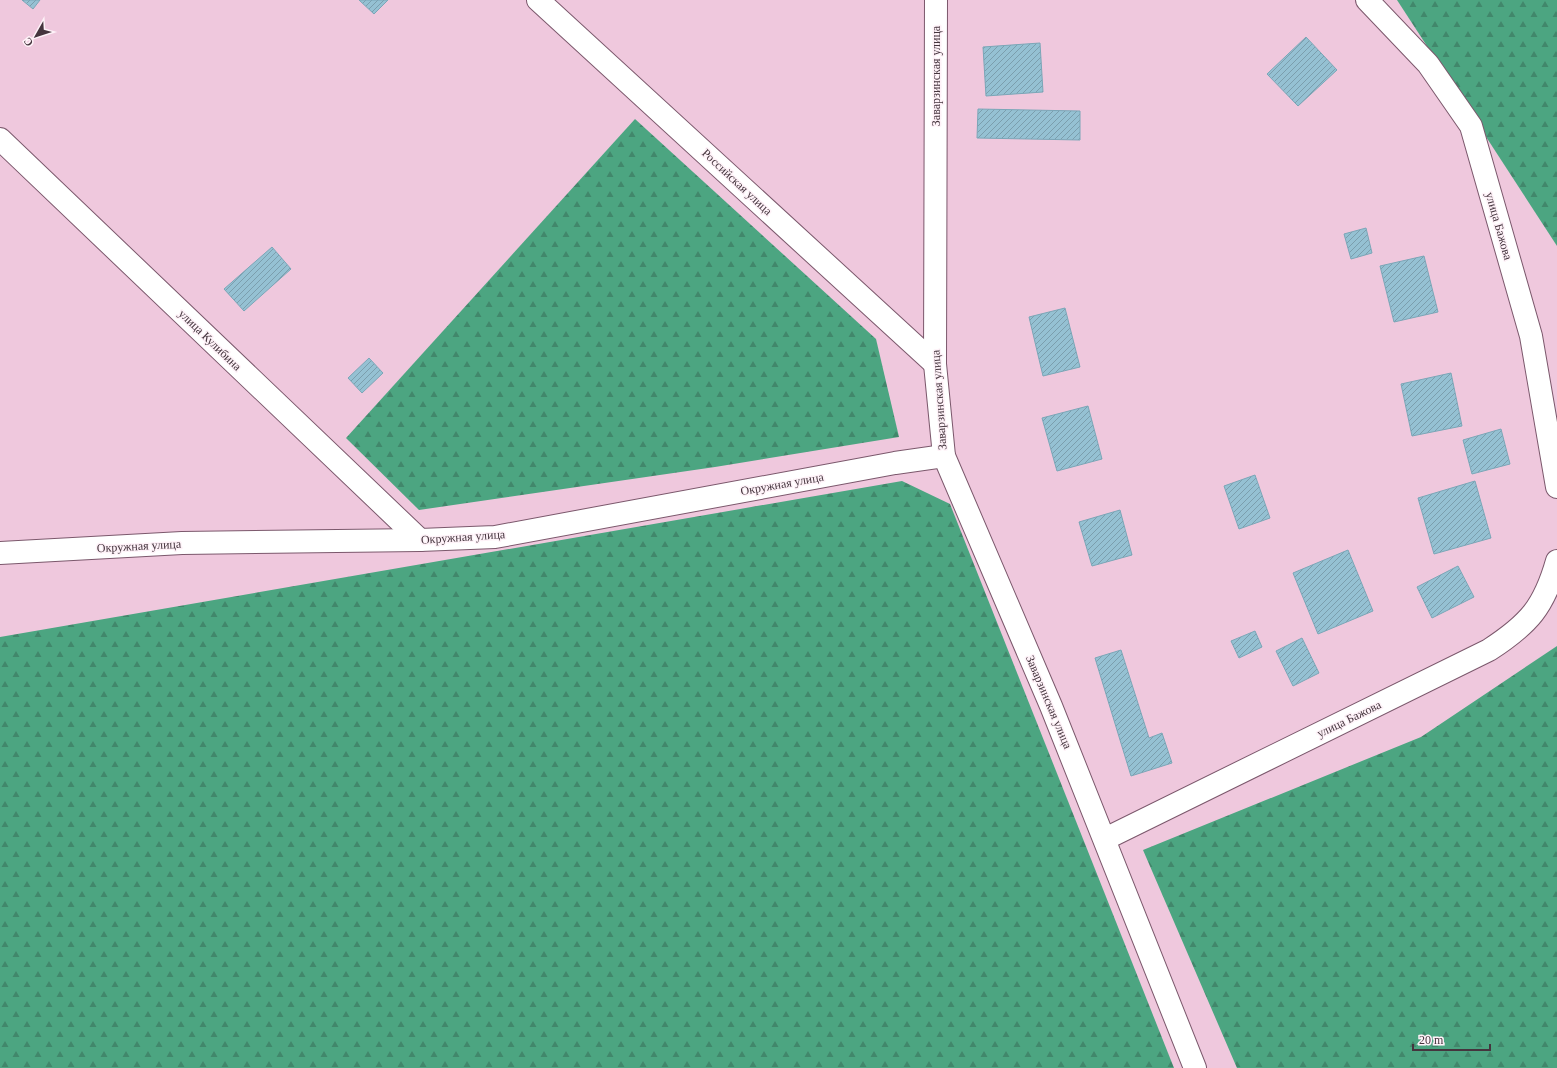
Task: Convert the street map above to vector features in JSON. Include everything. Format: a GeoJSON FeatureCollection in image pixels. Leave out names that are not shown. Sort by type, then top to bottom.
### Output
{"type":"FeatureCollection","features":[{"type":"Feature","properties":{"kind":"street","name":"Российская улица"},"geometry":{"type":"LineString","coordinates":[[538,0],[935,364]]}},
{"type":"Feature","properties":{"kind":"street","name":"Заварзинская улица"},"geometry":{"type":"LineString","coordinates":[[936,0],[935,364],[944,456],[1051,706],[1195,1068]]}},
{"type":"Feature","properties":{"kind":"street","name":"улица Бажова"},"geometry":{"type":"LineString","coordinates":[[1367,0],[1428,64],[1471,126],[1531,336],[1557,487]]}},
{"type":"Feature","properties":{"kind":"street","name":"улица Кулибина"},"geometry":{"type":"LineString","coordinates":[[0,139],[420,540]]}},
{"type":"Feature","properties":{"kind":"street","name":"Окружная улица"},"geometry":{"type":"LineString","coordinates":[[0,553],[182,543],[420,540],[495,537],[895,463],[944,456]]}},
{"type":"Feature","properties":{"kind":"street","name":"улица Бажова"},"geometry":{"type":"LineString","coordinates":[[1105,839],[1489,650],[1511,636],[1535,614],[1550,587],[1557,561]]}},
{"type":"Feature","properties":{"kind":"green space"},"geometry":{"type":"Polygon","coordinates":[[[1397,0],[1557,0],[1557,246],[1397,0]]]}},
{"type":"Feature","properties":{"kind":"green space"},"geometry":{"type":"Polygon","coordinates":[[[635,119],[876,339],[899,437],[715,467],[419,510],[346,438],[635,119]]]}},
{"type":"Feature","properties":{"kind":"green space"},"geometry":{"type":"Polygon","coordinates":[[[902,481],[950,504],[1174,1068],[0,1068],[0,637],[902,481]]]}},
{"type":"Feature","properties":{"kind":"green space"},"geometry":{"type":"Polygon","coordinates":[[[1557,646],[1557,1068],[1237,1068],[1143,850],[1421,737],[1557,646]]]}},
{"type":"Feature","properties":{"kind":"building"},"geometry":{"type":"Polygon","coordinates":[[[22,0],[40,0],[33,9],[22,0]]]}},
{"type":"Feature","properties":{"kind":"building"},"geometry":{"type":"Polygon","coordinates":[[[359,0],[388,0],[374,14],[359,0]]]}},
{"type":"Feature","properties":{"kind":"building"},"geometry":{"type":"Polygon","coordinates":[[[1306,37],[1337,70],[1298,106],[1267,74],[1306,37]]]}},
{"type":"Feature","properties":{"kind":"building"},"geometry":{"type":"Polygon","coordinates":[[[1040,43],[1043,92],[986,96],[983,47],[1040,43]]]}},
{"type":"Feature","properties":{"kind":"building"},"geometry":{"type":"Polygon","coordinates":[[[978,109],[1080,111],[1080,140],[977,138],[978,109]]]}},
{"type":"Feature","properties":{"kind":"building"},"geometry":{"type":"Polygon","coordinates":[[[1366,228],[1372,253],[1351,259],[1344,234],[1366,228]]]}},
{"type":"Feature","properties":{"kind":"building"},"geometry":{"type":"Polygon","coordinates":[[[272,247],[291,269],[244,311],[224,289],[272,247]]]}},
{"type":"Feature","properties":{"kind":"building"},"geometry":{"type":"Polygon","coordinates":[[[1424,256],[1438,312],[1394,322],[1380,266],[1424,256]]]}},
{"type":"Feature","properties":{"kind":"building"},"geometry":{"type":"Polygon","coordinates":[[[1065,308],[1080,367],[1043,376],[1029,317],[1065,308]]]}},
{"type":"Feature","properties":{"kind":"building"},"geometry":{"type":"Polygon","coordinates":[[[369,358],[383,373],[362,393],[348,378],[369,358]]]}},
{"type":"Feature","properties":{"kind":"building"},"geometry":{"type":"Polygon","coordinates":[[[1451,373],[1462,426],[1412,436],[1401,384],[1451,373]]]}},
{"type":"Feature","properties":{"kind":"building"},"geometry":{"type":"Polygon","coordinates":[[[1088,406],[1102,459],[1057,471],[1042,418],[1088,406]]]}},
{"type":"Feature","properties":{"kind":"building"},"geometry":{"type":"Polygon","coordinates":[[[1501,429],[1510,464],[1472,474],[1463,440],[1501,429]]]}},
{"type":"Feature","properties":{"kind":"building"},"geometry":{"type":"Polygon","coordinates":[[[1255,475],[1270,518],[1239,529],[1224,486],[1255,475]]]}},
{"type":"Feature","properties":{"kind":"building"},"geometry":{"type":"Polygon","coordinates":[[[1475,481],[1491,538],[1434,554],[1418,498],[1475,481]]]}},
{"type":"Feature","properties":{"kind":"building"},"geometry":{"type":"Polygon","coordinates":[[[1120,510],[1132,555],[1092,566],[1079,522],[1120,510]]]}},
{"type":"Feature","properties":{"kind":"building"},"geometry":{"type":"Polygon","coordinates":[[[1348,550],[1373,611],[1318,634],[1293,573],[1348,550]]]}},
{"type":"Feature","properties":{"kind":"building"},"geometry":{"type":"Polygon","coordinates":[[[1458,566],[1474,597],[1432,618],[1417,587],[1458,566]]]}},
{"type":"Feature","properties":{"kind":"building"},"geometry":{"type":"Polygon","coordinates":[[[1255,631],[1262,647],[1239,658],[1231,641],[1255,631]]]}},
{"type":"Feature","properties":{"kind":"building"},"geometry":{"type":"Polygon","coordinates":[[[1302,638],[1319,673],[1293,686],[1276,651],[1302,638]]]}},
{"type":"Feature","properties":{"kind":"building"},"geometry":{"type":"Polygon","coordinates":[[[1121,650],[1149,738],[1162,733],[1172,763],[1131,776],[1095,658],[1121,650]]]}}]}
